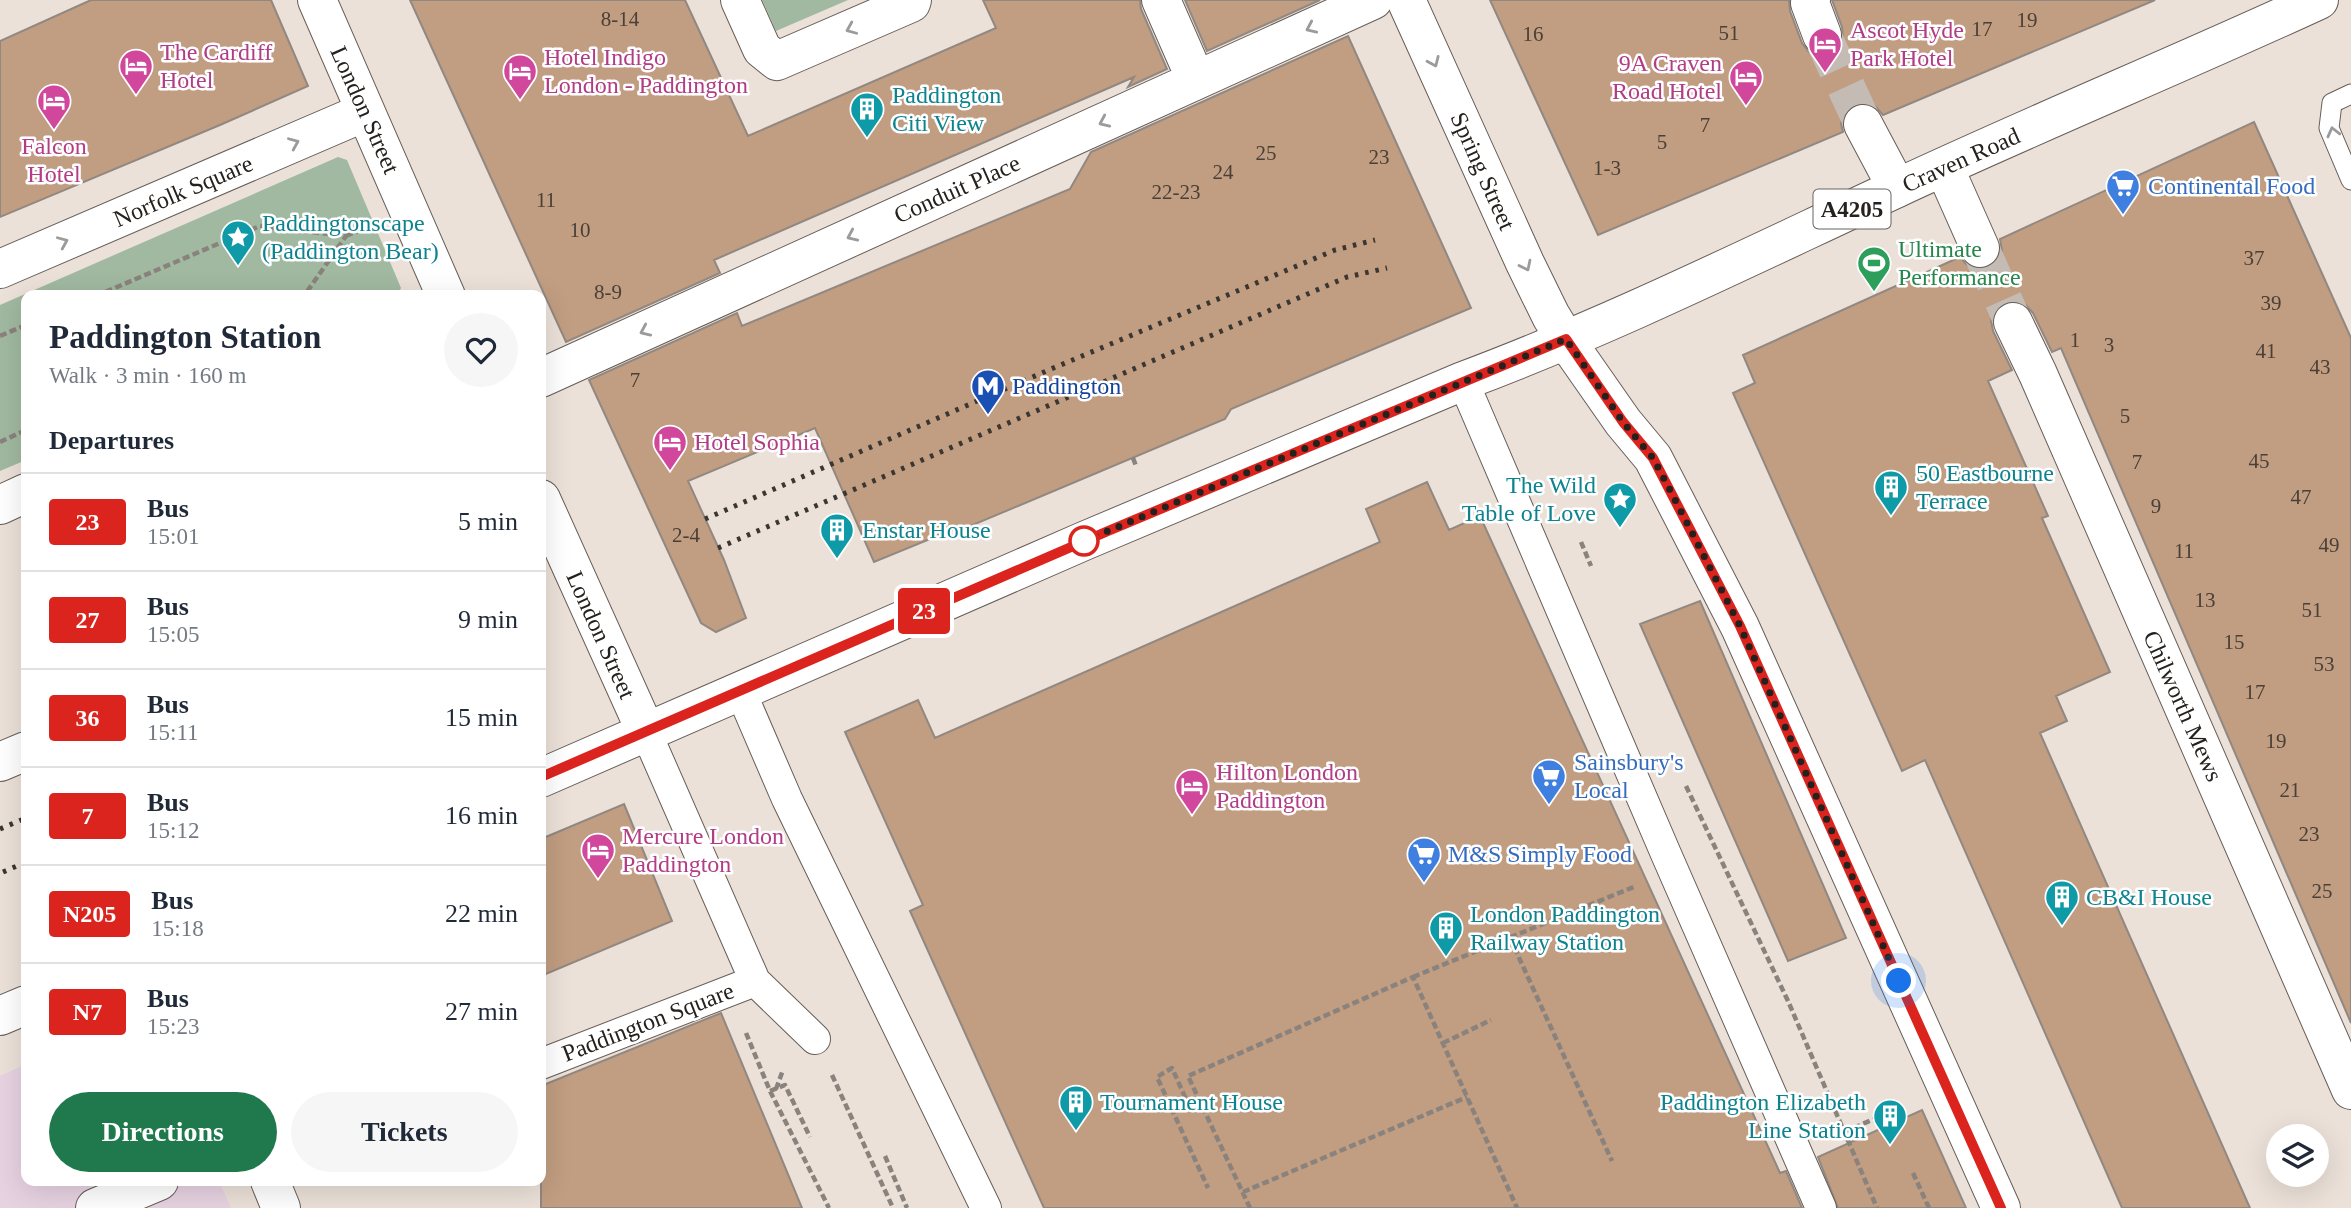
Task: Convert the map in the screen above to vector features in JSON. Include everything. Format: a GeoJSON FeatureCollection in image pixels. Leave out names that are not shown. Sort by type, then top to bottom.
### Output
{"type":"FeatureCollection","features":[{"type":"Feature","properties":{"kind":"street","name":"London Street"},"geometry":{"type":"LineString","coordinates":[[317,0],[443,290]]}},
{"type":"Feature","properties":{"kind":"street"},"geometry":{"type":"LineString","coordinates":[[740,0],[762,49],[777,61],[911,3],[912,0]]}},
{"type":"Feature","properties":{"kind":"street"},"geometry":{"type":"LineString","coordinates":[[1161,0],[1196,80]]}},
{"type":"Feature","properties":{"kind":"street","name":"Conduit Place"},"geometry":{"type":"LineString","coordinates":[[546,376],[1373,0]]}},
{"type":"Feature","properties":{"kind":"street","name":"Spring Street"},"geometry":{"type":"LineString","coordinates":[[1406,0],[1551,316],[1623,422],[1653,458],[1740,626],[2001,1208]]}},
{"type":"Feature","properties":{"kind":"street","name":"Craven Road"},"geometry":{"type":"LineString","coordinates":[[1566,339],[1709,277],[1896,188],[2319,0]]}},
{"type":"Feature","properties":{"kind":"street","name":"Norfolk Square"},"geometry":{"type":"LineString","coordinates":[[0,269],[365,112]]}},
{"type":"Feature","properties":{"kind":"street"},"geometry":{"type":"LineString","coordinates":[[1863,124],[1896,188]]}},
{"type":"Feature","properties":{"kind":"street"},"geometry":{"type":"LineString","coordinates":[[1944,167],[1980,248]]}},
{"type":"Feature","properties":{"kind":"street","name":"Chilworth Mews"},"geometry":{"type":"LineString","coordinates":[[2013,322],[2351,1090]]}},
{"type":"Feature","properties":{"kind":"street","name":"A4205"},"geometry":{"type":"LineString","coordinates":[[546,776],[1108,531],[1566,339]]}},
{"type":"Feature","properties":{"kind":"street"},"geometry":{"type":"LineString","coordinates":[[1463,381],[1821,1208]]}},
{"type":"Feature","properties":{"kind":"street"},"geometry":{"type":"LineString","coordinates":[[0,505],[21,495]]}},
{"type":"Feature","properties":{"kind":"street","name":"London Street"},"geometry":{"type":"LineString","coordinates":[[546,526],[646,732]]}},
{"type":"Feature","properties":{"kind":"street"},"geometry":{"type":"LineString","coordinates":[[740,690],[787,799],[986,1208]]}},
{"type":"Feature","properties":{"kind":"street"},"geometry":{"type":"LineString","coordinates":[[646,732],[741,986],[815,1039]]}},
{"type":"Feature","properties":{"kind":"street"},"geometry":{"type":"LineString","coordinates":[[0,762],[21,753]]}},
{"type":"Feature","properties":{"kind":"street","name":"Paddington Square"},"geometry":{"type":"LineString","coordinates":[[546,1062],[741,986]]}},
{"type":"Feature","properties":{"kind":"street"},"geometry":{"type":"LineString","coordinates":[[0,1016],[21,1007]]}},
{"type":"Feature","properties":{"kind":"street"},"geometry":{"type":"LineString","coordinates":[[95,1208],[147,1186]]}},
{"type":"Feature","properties":{"kind":"street"},"geometry":{"type":"LineString","coordinates":[[272,1186],[281,1208]]}},
{"type":"Feature","properties":{"kind":"lane"},"geometry":{"type":"LineString","coordinates":[[2351,94],[2332,103],[2329,128],[2351,180]]}},
{"type":"Feature","properties":{"kind":"path"},"geometry":{"type":"LineString","coordinates":[[110,290],[260,226],[345,236],[308,290]]}},
{"type":"Feature","properties":{"kind":"path"},"geometry":{"type":"LineString","coordinates":[[0,337],[21,327]]}},
{"type":"Feature","properties":{"kind":"path"},"geometry":{"type":"LineString","coordinates":[[0,442],[21,432]]}},
{"type":"Feature","properties":{"kind":"path"},"geometry":{"type":"LineString","coordinates":[[1133,458],[1136,466]]}},
{"type":"Feature","properties":{"kind":"path"},"geometry":{"type":"LineString","coordinates":[[1578,536],[1589,558],[1591,569]]}},
{"type":"Feature","properties":{"kind":"path"},"geometry":{"type":"LineString","coordinates":[[1682,777],[1788,1001],[1877,1208]]}},
{"type":"Feature","properties":{"kind":"path"},"geometry":{"type":"LineString","coordinates":[[1250,1208],[1188,1076],[1413,977],[1673,871]]}},
{"type":"Feature","properties":{"kind":"path"},"geometry":{"type":"LineString","coordinates":[[1510,938],[1612,1161]]}},
{"type":"Feature","properties":{"kind":"path"},"geometry":{"type":"LineString","coordinates":[[1413,977],[1517,1208]]}},
{"type":"Feature","properties":{"kind":"path"},"geometry":{"type":"LineString","coordinates":[[741,986],[773,1090],[829,1208]]}},
{"type":"Feature","properties":{"kind":"path"},"geometry":{"type":"LineString","coordinates":[[1443,1043],[1492,1020]]}},
{"type":"Feature","properties":{"kind":"path"},"geometry":{"type":"LineString","coordinates":[[815,1039],[893,1208]]}},
{"type":"Feature","properties":{"kind":"path"},"geometry":{"type":"LineString","coordinates":[[1200,1101],[1189,1106],[1172,1068],[1157,1077],[1208,1188]]}},
{"type":"Feature","properties":{"kind":"path"},"geometry":{"type":"LineString","coordinates":[[773,1090],[783,1070]]}},
{"type":"Feature","properties":{"kind":"path"},"geometry":{"type":"LineString","coordinates":[[773,1090],[785,1085],[810,1137]]}},
{"type":"Feature","properties":{"kind":"path"},"geometry":{"type":"LineString","coordinates":[[1242,1192],[1467,1097]]}},
{"type":"Feature","properties":{"kind":"path"},"geometry":{"type":"LineString","coordinates":[[1844,1132],[1902,1107]]}},
{"type":"Feature","properties":{"kind":"path"},"geometry":{"type":"LineString","coordinates":[[886,1156],[907,1208]]}},
{"type":"Feature","properties":{"kind":"path"},"geometry":{"type":"LineString","coordinates":[[1913,1173],[1928,1208]]}},
{"type":"Feature","properties":{"kind":"shaded area"},"geometry":{"type":"Polygon","coordinates":[[[21,1066],[21,1186],[221,1186],[231,1208],[0,1208],[0,1076],[21,1066]]]}},
{"type":"Feature","properties":{"kind":"green space"},"geometry":{"type":"Polygon","coordinates":[[[762,0],[848,0],[776,31],[762,0]]]}},
{"type":"Feature","properties":{"kind":"green space"},"geometry":{"type":"Polygon","coordinates":[[[338,157],[347,160],[401,288],[400,290],[34,290],[338,157]]]}},
{"type":"Feature","properties":{"kind":"green space"},"geometry":{"type":"Polygon","coordinates":[[[21,296],[21,462],[0,471],[0,305],[21,296]]]}},
{"type":"Feature","properties":{"kind":"building"},"geometry":{"type":"Polygon","coordinates":[[[91,0],[271,0],[308,86],[0,217],[0,41],[91,0]]]}},
{"type":"Feature","properties":{"kind":"building"},"geometry":{"type":"Polygon","coordinates":[[[410,0],[685,0],[748,136],[996,28],[983,0],[1140,0],[1141,9],[1167,69],[1128,87],[1134,77],[714,260],[720,273],[566,342],[546,298],[546,290],[542,290],[410,0]]]}},
{"type":"Feature","properties":{"kind":"building"},"geometry":{"type":"Polygon","coordinates":[[[1185,0],[1320,0],[1207,51],[1185,0]]]}},
{"type":"Feature","properties":{"kind":"building"},"geometry":{"type":"Polygon","coordinates":[[[1490,0],[1789,0],[1790,11],[1802,43],[1809,52],[1819,57],[1830,55],[1838,49],[1843,39],[1842,27],[1832,0],[2155,0],[1883,115],[1874,105],[1863,102],[1853,104],[1844,113],[1841,123],[1843,132],[1598,235],[1490,0]]]}},
{"type":"Feature","properties":{"kind":"building"},"geometry":{"type":"Polygon","coordinates":[[[1348,36],[1471,308],[1231,409],[1225,419],[968,527],[964,525],[874,562],[815,428],[688,481],[724,560],[746,618],[716,632],[701,623],[589,380],[737,313],[742,326],[1070,189],[1091,152],[1348,36]]]}},
{"type":"Feature","properties":{"kind":"building"},"geometry":{"type":"Polygon","coordinates":[[[2254,122],[2351,338],[2351,1023],[2061,348],[2052,352],[2033,313],[2025,304],[2014,300],[2004,302],[1995,309],[1991,320],[1993,331],[2012,370],[1988,381],[2048,516],[2042,518],[2110,672],[2056,696],[2067,721],[2040,733],[2250,1208],[2122,1208],[1925,760],[1902,771],[1733,393],[1755,383],[1743,355],[1960,257],[1967,265],[1977,270],[1989,268],[1997,261],[2002,251],[2000,239],[2254,122]]]}},
{"type":"Feature","properties":{"kind":"building"},"geometry":{"type":"Polygon","coordinates":[[[1427,482],[1449,530],[1480,516],[1780,1173],[1786,1171],[1802,1208],[1044,1208],[910,911],[923,905],[845,732],[918,700],[935,738],[1380,542],[1366,509],[1427,482]]]}},
{"type":"Feature","properties":{"kind":"building"},"geometry":{"type":"Polygon","coordinates":[[[1700,601],[1846,938],[1788,961],[1640,624],[1700,601]]]}},
{"type":"Feature","properties":{"kind":"building","name":"Mercure London Paddington"},"geometry":{"type":"Polygon","coordinates":[[[624,804],[672,921],[546,974],[546,837],[624,804]]]}},
{"type":"Feature","properties":{"kind":"building"},"geometry":{"type":"Polygon","coordinates":[[[721,1013],[802,1208],[541,1208],[541,1186],[546,1186],[546,1084],[721,1013]]]}},
{"type":"Feature","properties":{"kind":"building","name":"Paddington Elizabeth Line Station"},"geometry":{"type":"Polygon","coordinates":[[[1922,1110],[1966,1208],[1838,1208],[1818,1157],[1922,1110]]]}},
{"type":"Feature","properties":{"kind":"tunnel"},"geometry":{"type":"LineString","coordinates":[[1822,35],[1863,124]]}},
{"type":"Feature","properties":{"kind":"tunnel"},"geometry":{"type":"LineString","coordinates":[[1980,248],[2013,322]]}},
{"type":"Feature","properties":{"kind":"railway"},"geometry":{"type":"LineString","coordinates":[[705,519],[1335,250],[1375,240]]}},
{"type":"Feature","properties":{"kind":"railway"},"geometry":{"type":"LineString","coordinates":[[718,548],[1347,277],[1387,268]]}},
{"type":"Feature","properties":{"kind":"railway"},"geometry":{"type":"LineString","coordinates":[[0,829],[21,820]]}},
{"type":"Feature","properties":{"kind":"railway"},"geometry":{"type":"LineString","coordinates":[[3,872],[21,864]]}},
{"type":"Feature","properties":{"kind":"bus line","name":"23"},"geometry":{"type":"LineString","coordinates":[[546,775],[1108,531],[1566,339],[1623,422],[1653,458],[1740,626],[2001,1208]]}},
{"type":"Feature","properties":{"kind":"place","name":"Ascot Hyde Park Hotel"},"geometry":{"type":"Point","coordinates":[1825,74]}},
{"type":"Feature","properties":{"kind":"place","name":"The Cardiff Hotel"},"geometry":{"type":"Point","coordinates":[136,96]}},
{"type":"Feature","properties":{"kind":"place","name":"Hotel Indigo London - Paddington"},"geometry":{"type":"Point","coordinates":[520,101]}},
{"type":"Feature","properties":{"kind":"place","name":"9A Craven Road Hotel"},"geometry":{"type":"Point","coordinates":[1746,107]}},
{"type":"Feature","properties":{"kind":"place","name":"Falcon Hotel"},"geometry":{"type":"Point","coordinates":[54,131]}},
{"type":"Feature","properties":{"kind":"place","name":"Paddington Citi View"},"geometry":{"type":"Point","coordinates":[867,139]}},
{"type":"Feature","properties":{"kind":"place","name":"Continental Food"},"geometry":{"type":"Point","coordinates":[2123,216]}},
{"type":"Feature","properties":{"kind":"place","name":"Paddingtonscape (Paddington Bear)"},"geometry":{"type":"Point","coordinates":[238,267]}},
{"type":"Feature","properties":{"kind":"place","name":"Ultimate Performance"},"geometry":{"type":"Point","coordinates":[1874,293]}},
{"type":"Feature","properties":{"kind":"place","name":"Paddington"},"geometry":{"type":"Point","coordinates":[988,416]}},
{"type":"Feature","properties":{"kind":"place","name":"Hotel Sophia"},"geometry":{"type":"Point","coordinates":[670,472]}},
{"type":"Feature","properties":{"kind":"place","name":"50 Eastbourne Terrace"},"geometry":{"type":"Point","coordinates":[1891,517]}},
{"type":"Feature","properties":{"kind":"place","name":"The Wild Table of Love"},"geometry":{"type":"Point","coordinates":[1620,529]}},
{"type":"Feature","properties":{"kind":"place","name":"Enstar House"},"geometry":{"type":"Point","coordinates":[837,560]}},
{"type":"Feature","properties":{"kind":"place","name":"Sainsbury's Local"},"geometry":{"type":"Point","coordinates":[1549,806]}},
{"type":"Feature","properties":{"kind":"place","name":"Hilton London Paddington"},"geometry":{"type":"Point","coordinates":[1192,816]}},
{"type":"Feature","properties":{"kind":"place","name":"Mercure London Paddington"},"geometry":{"type":"Point","coordinates":[598,880]}},
{"type":"Feature","properties":{"kind":"place","name":"M&S Simply Food"},"geometry":{"type":"Point","coordinates":[1424,884]}},
{"type":"Feature","properties":{"kind":"place","name":"CB&I House"},"geometry":{"type":"Point","coordinates":[2062,927]}},
{"type":"Feature","properties":{"kind":"place","name":"London Paddington Railway Station"},"geometry":{"type":"Point","coordinates":[1446,958]}},
{"type":"Feature","properties":{"kind":"place","name":"Tournament House"},"geometry":{"type":"Point","coordinates":[1076,1132]}},
{"type":"Feature","properties":{"kind":"place","name":"Paddington Elizabeth Line Station"},"geometry":{"type":"Point","coordinates":[1890,1146]}},
{"type":"Feature","properties":{"kind":"route"},"geometry":{"type":"LineString","coordinates":[[1084,541],[1566,339],[1623,422],[1653,458],[1670,490],[1740,626],[1899,981]]}}]}
